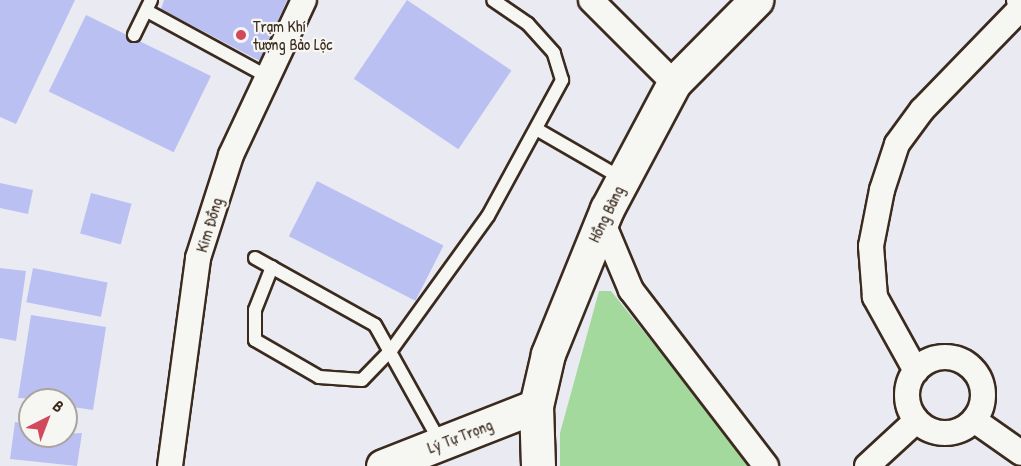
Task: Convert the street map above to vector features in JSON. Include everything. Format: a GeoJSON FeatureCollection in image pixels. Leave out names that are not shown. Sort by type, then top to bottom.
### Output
{"type":"FeatureCollection","features":[{"type":"Feature","properties":{"kind":"street","name":"Kim Đồng"},"geometry":{"type":"LineString","coordinates":[[170,466],[198,258],[231,155],[266,76],[304,0]]}},
{"type":"Feature","properties":{"kind":"street"},"geometry":{"type":"LineString","coordinates":[[591,0],[674,83]]}},
{"type":"Feature","properties":{"kind":"street","name":"Hồng Bàng"},"geometry":{"type":"LineString","coordinates":[[538,466],[536,406],[548,354],[602,221],[674,83],[756,0]]}},
{"type":"Feature","properties":{"kind":"street"},"geometry":{"type":"LineString","coordinates":[[916,371],[875,297],[871,246],[882,190],[897,144],[922,110],[1021,8],[1019,0]]}},
{"type":"Feature","properties":{"kind":"street"},"geometry":{"type":"LineString","coordinates":[[602,221],[631,290],[766,466]]}},
{"type":"Feature","properties":{"kind":"street"},"geometry":{"type":"LineString","coordinates":[[944,357],[966,364],[983,397],[974,420],[951,433],[916,421],[907,398],[916,371],[944,357]]}},
{"type":"Feature","properties":{"kind":"street","name":"Lý Tự Trọng"},"geometry":{"type":"LineString","coordinates":[[383,466],[536,406]]}},
{"type":"Feature","properties":{"kind":"street"},"geometry":{"type":"LineString","coordinates":[[974,420],[1021,453]]}},
{"type":"Feature","properties":{"kind":"street"},"geometry":{"type":"LineString","coordinates":[[867,466],[916,421]]}},
{"type":"Feature","properties":{"kind":"lane"},"geometry":{"type":"LineString","coordinates":[[272,267],[255,310],[255,340],[319,377],[344,383],[362,380],[392,349],[488,216],[538,130],[562,80],[554,52],[493,0]]}},
{"type":"Feature","properties":{"kind":"lane"},"geometry":{"type":"LineString","coordinates":[[134,35],[149,6],[266,76]]}},
{"type":"Feature","properties":{"kind":"lane"},"geometry":{"type":"LineString","coordinates":[[538,130],[623,179]]}},
{"type":"Feature","properties":{"kind":"lane"},"geometry":{"type":"LineString","coordinates":[[255,258],[375,325],[392,349],[441,443]]}},
{"type":"Feature","properties":{"kind":"green space"},"geometry":{"type":"Polygon","coordinates":[[[599,291],[611,291],[752,466],[560,466],[560,433],[599,291]]]}},
{"type":"Feature","properties":{"kind":"building"},"geometry":{"type":"Polygon","coordinates":[[[0,0],[75,0],[16,124],[0,117],[0,0]]]}},
{"type":"Feature","properties":{"kind":"building","name":"Trạm Khí tượng Bảo Lộc"},"geometry":{"type":"Polygon","coordinates":[[[164,0],[287,0],[260,61],[161,9],[164,0]]]}},
{"type":"Feature","properties":{"kind":"building"},"geometry":{"type":"Polygon","coordinates":[[[407,0],[511,70],[458,149],[354,79],[407,0]]]}},
{"type":"Feature","properties":{"kind":"building"},"geometry":{"type":"Polygon","coordinates":[[[86,15],[211,76],[174,152],[49,91],[86,15]]]}},
{"type":"Feature","properties":{"kind":"building"},"geometry":{"type":"Polygon","coordinates":[[[317,181],[444,245],[415,301],[289,236],[317,181]]]}},
{"type":"Feature","properties":{"kind":"building"},"geometry":{"type":"Polygon","coordinates":[[[0,183],[33,190],[28,214],[0,208],[0,183]]]}},
{"type":"Feature","properties":{"kind":"building"},"geometry":{"type":"Polygon","coordinates":[[[91,193],[132,204],[121,244],[80,234],[91,193]]]}},
{"type":"Feature","properties":{"kind":"building"},"geometry":{"type":"Polygon","coordinates":[[[0,268],[26,271],[16,341],[0,338],[0,268]]]}},
{"type":"Feature","properties":{"kind":"building"},"geometry":{"type":"Polygon","coordinates":[[[33,268],[108,283],[101,317],[26,302],[33,268]]]}},
{"type":"Feature","properties":{"kind":"building"},"geometry":{"type":"Polygon","coordinates":[[[31,315],[106,327],[93,410],[78,408],[78,388],[20,388],[31,315]]]}},
{"type":"Feature","properties":{"kind":"building"},"geometry":{"type":"Polygon","coordinates":[[[15,422],[18,422],[18,448],[78,448],[78,433],[82,433],[77,466],[10,459],[15,422]]]}},
{"type":"Feature","properties":{"kind":"place","name":"Trạm Khí tượng Bảo Lộc"},"geometry":{"type":"Point","coordinates":[241,35]}}]}
